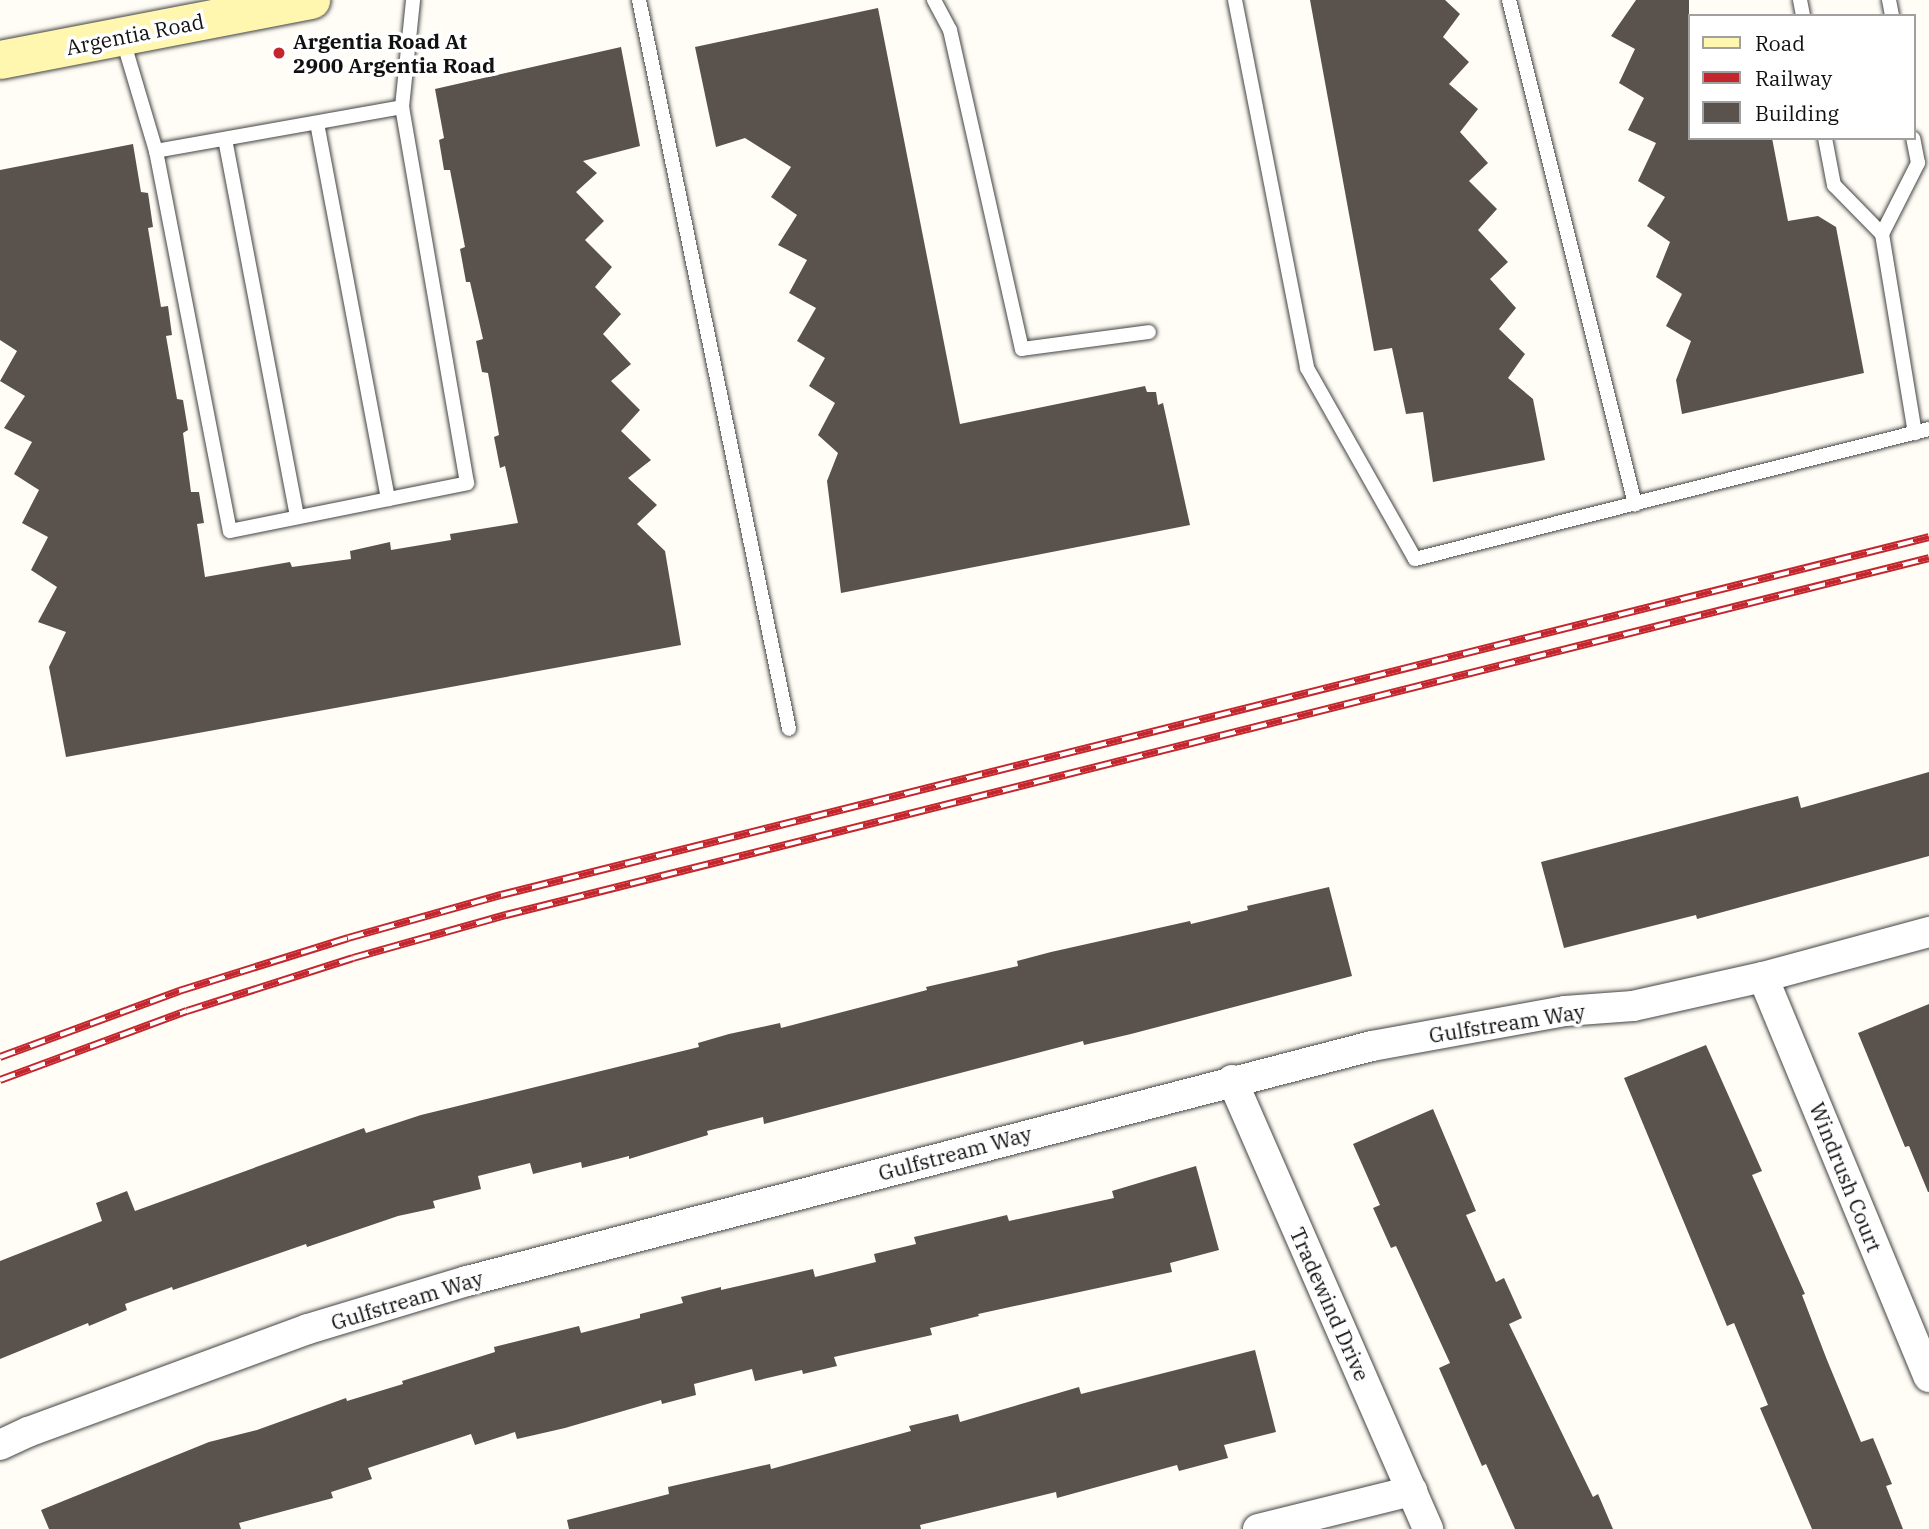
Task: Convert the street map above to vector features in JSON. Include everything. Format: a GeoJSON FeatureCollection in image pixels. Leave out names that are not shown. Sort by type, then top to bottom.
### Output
{"type":"FeatureCollection","features":[{"type":"Feature","properties":{"kind":"street","name":"Argentia Road"},"geometry":{"type":"LineString","coordinates":[[0,60],[311,0]]}},
{"type":"Feature","properties":{"kind":"street","name":"Gulfstream Way"},"geometry":{"type":"LineString","coordinates":[[0,1445],[28,1432],[308,1329],[467,1281],[1232,1080],[1372,1046],[1565,1011],[1633,1006],[1763,977],[1929,932]]}},
{"type":"Feature","properties":{"kind":"street","name":"Windrush Court"},"geometry":{"type":"LineString","coordinates":[[1763,977],[1929,1377]]}},
{"type":"Feature","properties":{"kind":"street","name":"Tradewind Drive"},"geometry":{"type":"LineString","coordinates":[[1232,1080],[1428,1529]]}},
{"type":"Feature","properties":{"kind":"street"},"geometry":{"type":"LineString","coordinates":[[1258,1529],[1412,1491]]}},
{"type":"Feature","properties":{"kind":"lane"},"geometry":{"type":"LineString","coordinates":[[122,36],[156,151],[230,531],[467,483],[402,107],[413,0]]}},
{"type":"Feature","properties":{"kind":"lane"},"geometry":{"type":"LineString","coordinates":[[639,0],[789,729]]}},
{"type":"Feature","properties":{"kind":"lane"},"geometry":{"type":"LineString","coordinates":[[934,0],[950,30],[1022,349],[1149,332]]}},
{"type":"Feature","properties":{"kind":"lane"},"geometry":{"type":"LineString","coordinates":[[1235,0],[1307,368],[1415,559],[1922,431],[1882,234],[1834,185],[1825,140]]}},
{"type":"Feature","properties":{"kind":"lane"},"geometry":{"type":"LineString","coordinates":[[1509,0],[1635,504]]}},
{"type":"Feature","properties":{"kind":"lane"},"geometry":{"type":"LineString","coordinates":[[156,151],[402,107]]}},
{"type":"Feature","properties":{"kind":"lane"},"geometry":{"type":"LineString","coordinates":[[317,123],[388,499]]}},
{"type":"Feature","properties":{"kind":"lane"},"geometry":{"type":"LineString","coordinates":[[225,139],[297,517]]}},
{"type":"Feature","properties":{"kind":"lane"},"geometry":{"type":"LineString","coordinates":[[1882,234],[1918,163],[1913,140]]}},
{"type":"Feature","properties":{"kind":"building"},"geometry":{"type":"Polygon","coordinates":[[[1310,0],[1445,0],[1460,14],[1443,37],[1469,62],[1449,84],[1478,109],[1460,132],[1488,163],[1469,181],[1497,209],[1478,230],[1508,262],[1490,279],[1516,308],[1499,329],[1525,354],[1508,378],[1533,399],[1545,460],[1433,482],[1423,412],[1406,414],[1392,348],[1374,351],[1310,0]]]}},
{"type":"Feature","properties":{"kind":"building"},"geometry":{"type":"Polygon","coordinates":[[[1636,0],[1689,0],[1688,140],[1772,140],[1788,221],[1818,216],[1836,227],[1864,373],[1682,414],[1676,380],[1691,341],[1666,326],[1682,294],[1656,277],[1670,242],[1647,226],[1665,197],[1638,181],[1656,143],[1628,130],[1644,98],[1619,83],[1635,49],[1611,36],[1636,0]]]}},
{"type":"Feature","properties":{"kind":"building"},"geometry":{"type":"Polygon","coordinates":[[[878,8],[960,424],[1145,386],[1147,392],[1156,392],[1158,405],[1163,403],[1190,525],[841,593],[827,481],[838,453],[818,435],[835,403],[809,386],[825,358],[797,341],[816,308],[789,293],[807,260],[778,245],[797,215],[771,197],[791,167],[745,138],[716,147],[695,47],[878,8]]]}},
{"type":"Feature","properties":{"kind":"building"},"geometry":{"type":"Polygon","coordinates":[[[621,47],[640,146],[583,161],[597,173],[576,192],[604,221],[585,240],[612,267],[595,287],[621,314],[603,334],[631,364],[611,381],[640,410],[621,431],[651,460],[628,478],[657,505],[637,524],[665,551],[681,645],[66,757],[49,667],[66,632],[38,622],[57,587],[31,570],[48,537],[22,523],[39,490],[14,474],[32,442],[4,428],[25,396],[0,381],[17,351],[0,340],[0,170],[133,144],[141,192],[148,193],[153,227],[148,228],[161,307],[168,306],[172,335],[166,336],[177,399],[183,400],[188,430],[183,433],[191,492],[199,492],[204,523],[197,524],[205,577],[290,562],[292,567],[351,559],[350,551],[390,542],[391,550],[451,540],[450,534],[518,523],[505,466],[500,468],[494,437],[499,435],[488,373],[482,372],[476,341],[483,339],[470,282],[466,282],[460,249],[465,247],[450,170],[444,170],[439,140],[444,138],[435,89],[621,47]]]}},
{"type":"Feature","properties":{"kind":"building"},"geometry":{"type":"Polygon","coordinates":[[[1929,772],[1929,856],[1697,919],[1696,915],[1564,948],[1541,862],[1798,796],[1801,808],[1929,772]]]}},
{"type":"Feature","properties":{"kind":"building"},"geometry":{"type":"Polygon","coordinates":[[[1329,887],[1352,976],[1131,1034],[1084,1045],[1083,1041],[764,1124],[763,1117],[707,1131],[708,1135],[629,1159],[629,1156],[582,1168],[581,1162],[533,1174],[530,1163],[478,1176],[481,1189],[433,1201],[435,1208],[398,1216],[307,1247],[306,1244],[173,1290],[172,1287],[125,1304],[127,1310],[89,1326],[88,1323],[0,1359],[0,1261],[102,1221],[96,1203],[127,1191],[135,1211],[364,1128],[366,1133],[421,1115],[699,1047],[698,1043],[729,1034],[780,1023],[781,1028],[927,990],[926,987],[1018,966],[1017,961],[1051,952],[1190,921],[1191,924],[1248,910],[1247,906],[1329,887]]]}},
{"type":"Feature","properties":{"kind":"building"},"geometry":{"type":"Polygon","coordinates":[[[1929,1004],[1928,1192],[1909,1146],[1905,1147],[1858,1033],[1929,1004]]]}},
{"type":"Feature","properties":{"kind":"building"},"geometry":{"type":"Polygon","coordinates":[[[1706,1045],[1762,1171],[1752,1175],[1805,1294],[1802,1295],[1861,1442],[1873,1438],[1892,1484],[1886,1486],[1903,1529],[1812,1529],[1760,1408],[1768,1405],[1734,1323],[1727,1326],[1624,1078],[1706,1045]]]}},
{"type":"Feature","properties":{"kind":"building"},"geometry":{"type":"Polygon","coordinates":[[[1433,1109],[1476,1211],[1466,1215],[1496,1282],[1504,1278],[1522,1318],[1509,1324],[1593,1497],[1598,1494],[1613,1529],[1515,1529],[1486,1464],[1482,1466],[1439,1368],[1450,1363],[1396,1246],[1391,1248],[1373,1208],[1380,1205],[1353,1144],[1433,1109]]]}},
{"type":"Feature","properties":{"kind":"building"},"geometry":{"type":"Polygon","coordinates":[[[1196,1166],[1219,1250],[1170,1263],[1172,1272],[978,1314],[979,1316],[930,1328],[932,1335],[834,1357],[837,1366],[803,1374],[802,1370],[755,1381],[752,1369],[694,1384],[696,1395],[662,1404],[661,1400],[565,1428],[517,1439],[515,1432],[475,1445],[471,1434],[368,1468],[372,1479],[331,1492],[333,1498],[239,1523],[241,1529],[49,1529],[41,1510],[209,1442],[257,1430],[346,1398],[347,1401],[403,1384],[402,1381],[495,1352],[494,1347],[579,1326],[581,1333],[640,1318],[640,1314],[683,1303],[681,1297],[721,1287],[721,1290],[813,1269],[815,1277],[876,1262],[874,1254],[916,1244],[914,1237],[1007,1215],[1009,1221],[1114,1198],[1112,1191],[1196,1166]]]}},
{"type":"Feature","properties":{"kind":"building"},"geometry":{"type":"Polygon","coordinates":[[[1255,1350],[1276,1432],[1224,1445],[1228,1458],[1179,1471],[1177,1465],[1057,1498],[1056,1492],[920,1525],[921,1529],[569,1529],[567,1520],[669,1494],[668,1487],[770,1464],[771,1469],[911,1431],[909,1426],[958,1414],[960,1422],[1079,1387],[1081,1394],[1255,1350]]]}},
{"type":"Feature","properties":{"kind":"railway"},"geometry":{"type":"LineString","coordinates":[[0,1057],[179,991],[348,938],[501,895],[1929,537]]}},
{"type":"Feature","properties":{"kind":"railway"},"geometry":{"type":"LineString","coordinates":[[0,1080],[187,1011],[353,958],[506,915],[1929,558]]}},
{"type":"Feature","properties":{"kind":"place","name":"Argentia Road At 2900 Argentia Road"},"geometry":{"type":"Point","coordinates":[279,53]}}]}
